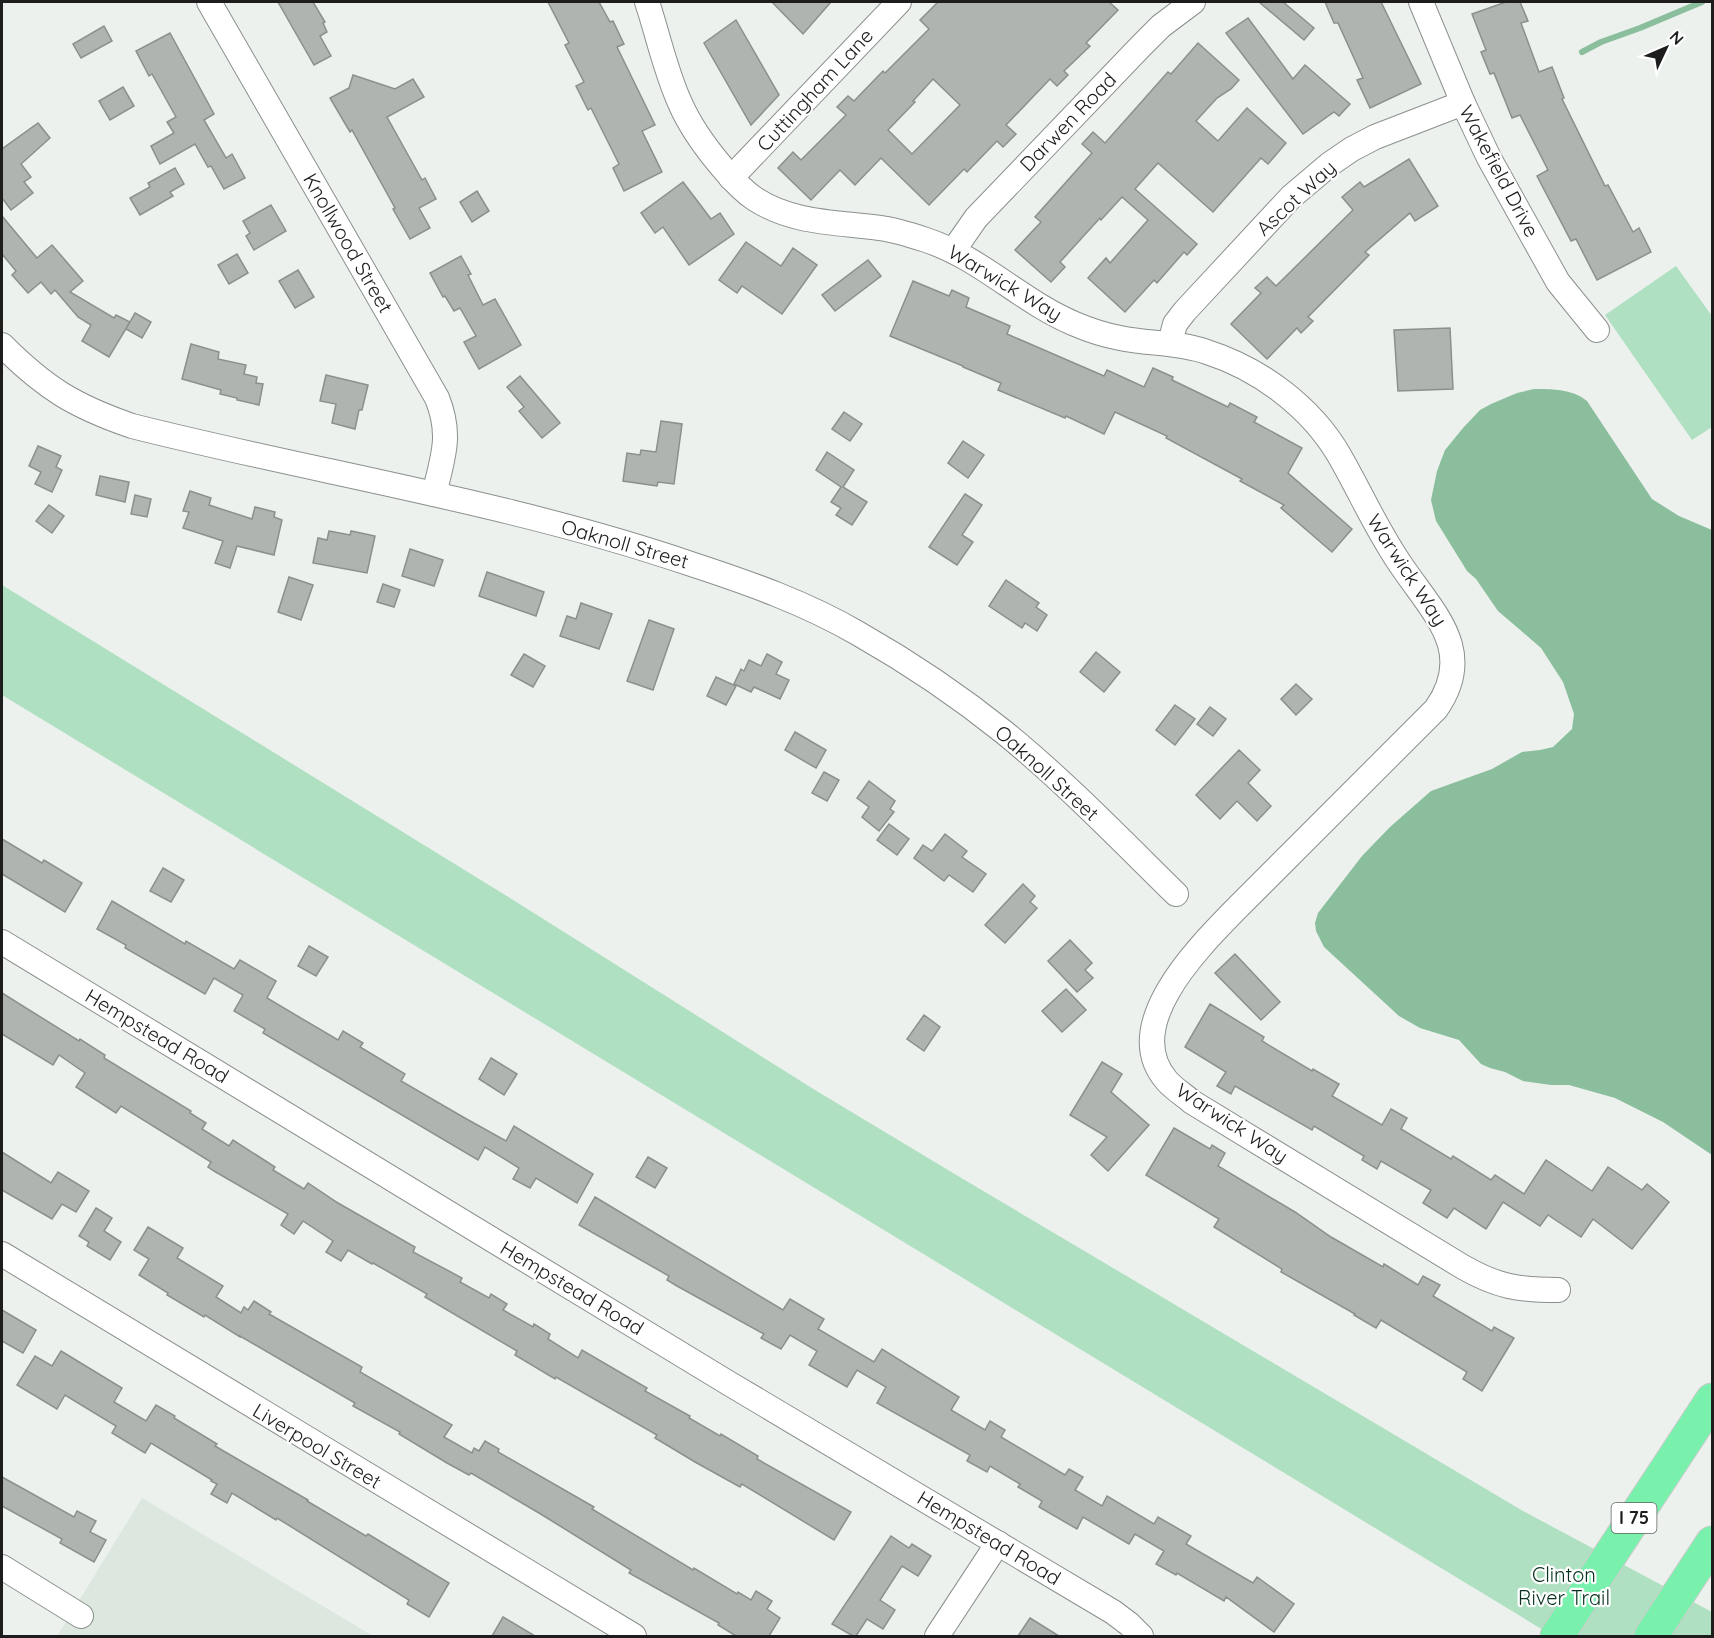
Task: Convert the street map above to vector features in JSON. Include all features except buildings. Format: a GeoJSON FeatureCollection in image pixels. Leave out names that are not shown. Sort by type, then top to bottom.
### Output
{"type":"FeatureCollection","features":[{"type":"Feature","properties":{"kind":"highway","name":"I 75"},"geometry":{"type":"LineString","coordinates":[[1557,1636],[1713,1400]]}},
{"type":"Feature","properties":{"kind":"highway"},"geometry":{"type":"LineString","coordinates":[[1651,1636],[1713,1543]]}},
{"type":"Feature","properties":{"kind":"street","name":"Knollwood Street"},"geometry":{"type":"LineString","coordinates":[[209,2],[437,398],[446,431],[434,494]]}},
{"type":"Feature","properties":{"kind":"street","name":"Warwick Way"},"geometry":{"type":"LineString","coordinates":[[647,2],[680,103],[706,149],[731,178],[753,198],[790,216],[810,221],[884,228],[931,241],[978,264],[1064,320],[1103,334],[1122,339],[1188,346],[1212,353],[1260,377],[1290,398],[1322,430],[1338,452],[1393,554],[1443,624],[1450,640],[1453,669],[1446,695],[1436,709],[1217,928],[1191,960],[1172,985],[1156,1014],[1151,1031],[1156,1062],[1167,1080],[1192,1102],[1487,1281],[1527,1290],[1558,1290]]}},
{"type":"Feature","properties":{"kind":"street","name":"Cuttingham Lane"},"geometry":{"type":"LineString","coordinates":[[731,178],[899,2]]}},
{"type":"Feature","properties":{"kind":"street","name":"Darwen Road"},"geometry":{"type":"LineString","coordinates":[[952,251],[976,218],[1141,46],[1161,26],[1193,2]]}},
{"type":"Feature","properties":{"kind":"street","name":"Wakefield Drive"},"geometry":{"type":"LineString","coordinates":[[1421,2],[1463,103],[1489,158],[1558,282],[1597,330]]}},
{"type":"Feature","properties":{"kind":"street","name":"Ascot Way"},"geometry":{"type":"LineString","coordinates":[[1170,343],[1175,324],[1185,311],[1291,197],[1315,176],[1352,149],[1375,137],[1463,103]]}},
{"type":"Feature","properties":{"kind":"street","name":"Oaknoll Street"},"geometry":{"type":"LineString","coordinates":[[2,345],[26,370],[50,388],[72,402],[121,422],[172,436],[434,494],[567,527],[659,553],[793,600],[859,633],[942,685],[1005,733],[1058,780],[1176,894]]}},
{"type":"Feature","properties":{"kind":"street","name":"Hempstead Road"},"geometry":{"type":"LineString","coordinates":[[2,942],[720,1378],[1113,1612],[1141,1636]]}},
{"type":"Feature","properties":{"kind":"street","name":"Liverpool Street"},"geometry":{"type":"LineString","coordinates":[[2,1254],[634,1636]]}},
{"type":"Feature","properties":{"kind":"street"},"geometry":{"type":"LineString","coordinates":[[937,1636],[998,1543]]}},
{"type":"Feature","properties":{"kind":"street"},"geometry":{"type":"LineString","coordinates":[[5,1577],[81,1616]]}},
{"type":"Feature","properties":{"kind":"shaded area"},"geometry":{"type":"Polygon","coordinates":[[[1534,389],[1569,392],[1587,401],[1652,499],[1679,516],[1712,530],[1712,1155],[1663,1122],[1615,1098],[1569,1085],[1523,1081],[1481,1064],[1459,1040],[1420,1028],[1399,1016],[1324,947],[1316,931],[1315,923],[1318,913],[1362,856],[1390,827],[1431,791],[1492,769],[1522,752],[1553,747],[1572,729],[1574,714],[1563,682],[1541,648],[1498,611],[1476,579],[1467,571],[1436,521],[1431,500],[1437,471],[1445,450],[1463,428],[1480,410],[1517,393],[1534,389]]]}},
{"type":"Feature","properties":{"kind":"shaded area"},"geometry":{"type":"Polygon","coordinates":[[[142,1498],[373,1636],[58,1635],[142,1498]]]}},
{"type":"Feature","properties":{"kind":"green space"},"geometry":{"type":"Polygon","coordinates":[[[1676,266],[1712,316],[1712,427],[1692,440],[1605,315],[1676,266]]]}},
{"type":"Feature","properties":{"kind":"green space","name":"Clinton River Trail"},"geometry":{"type":"Polygon","coordinates":[[[2,585],[510,898],[815,1090],[963,1179],[1523,1511],[1712,1612],[1712,1636],[1553,1636],[2,695],[2,585]]]}},
{"type":"Feature","properties":{"kind":"waterway"},"geometry":{"type":"LineString","coordinates":[[1582,52],[1601,42],[1702,2]]}}]}
